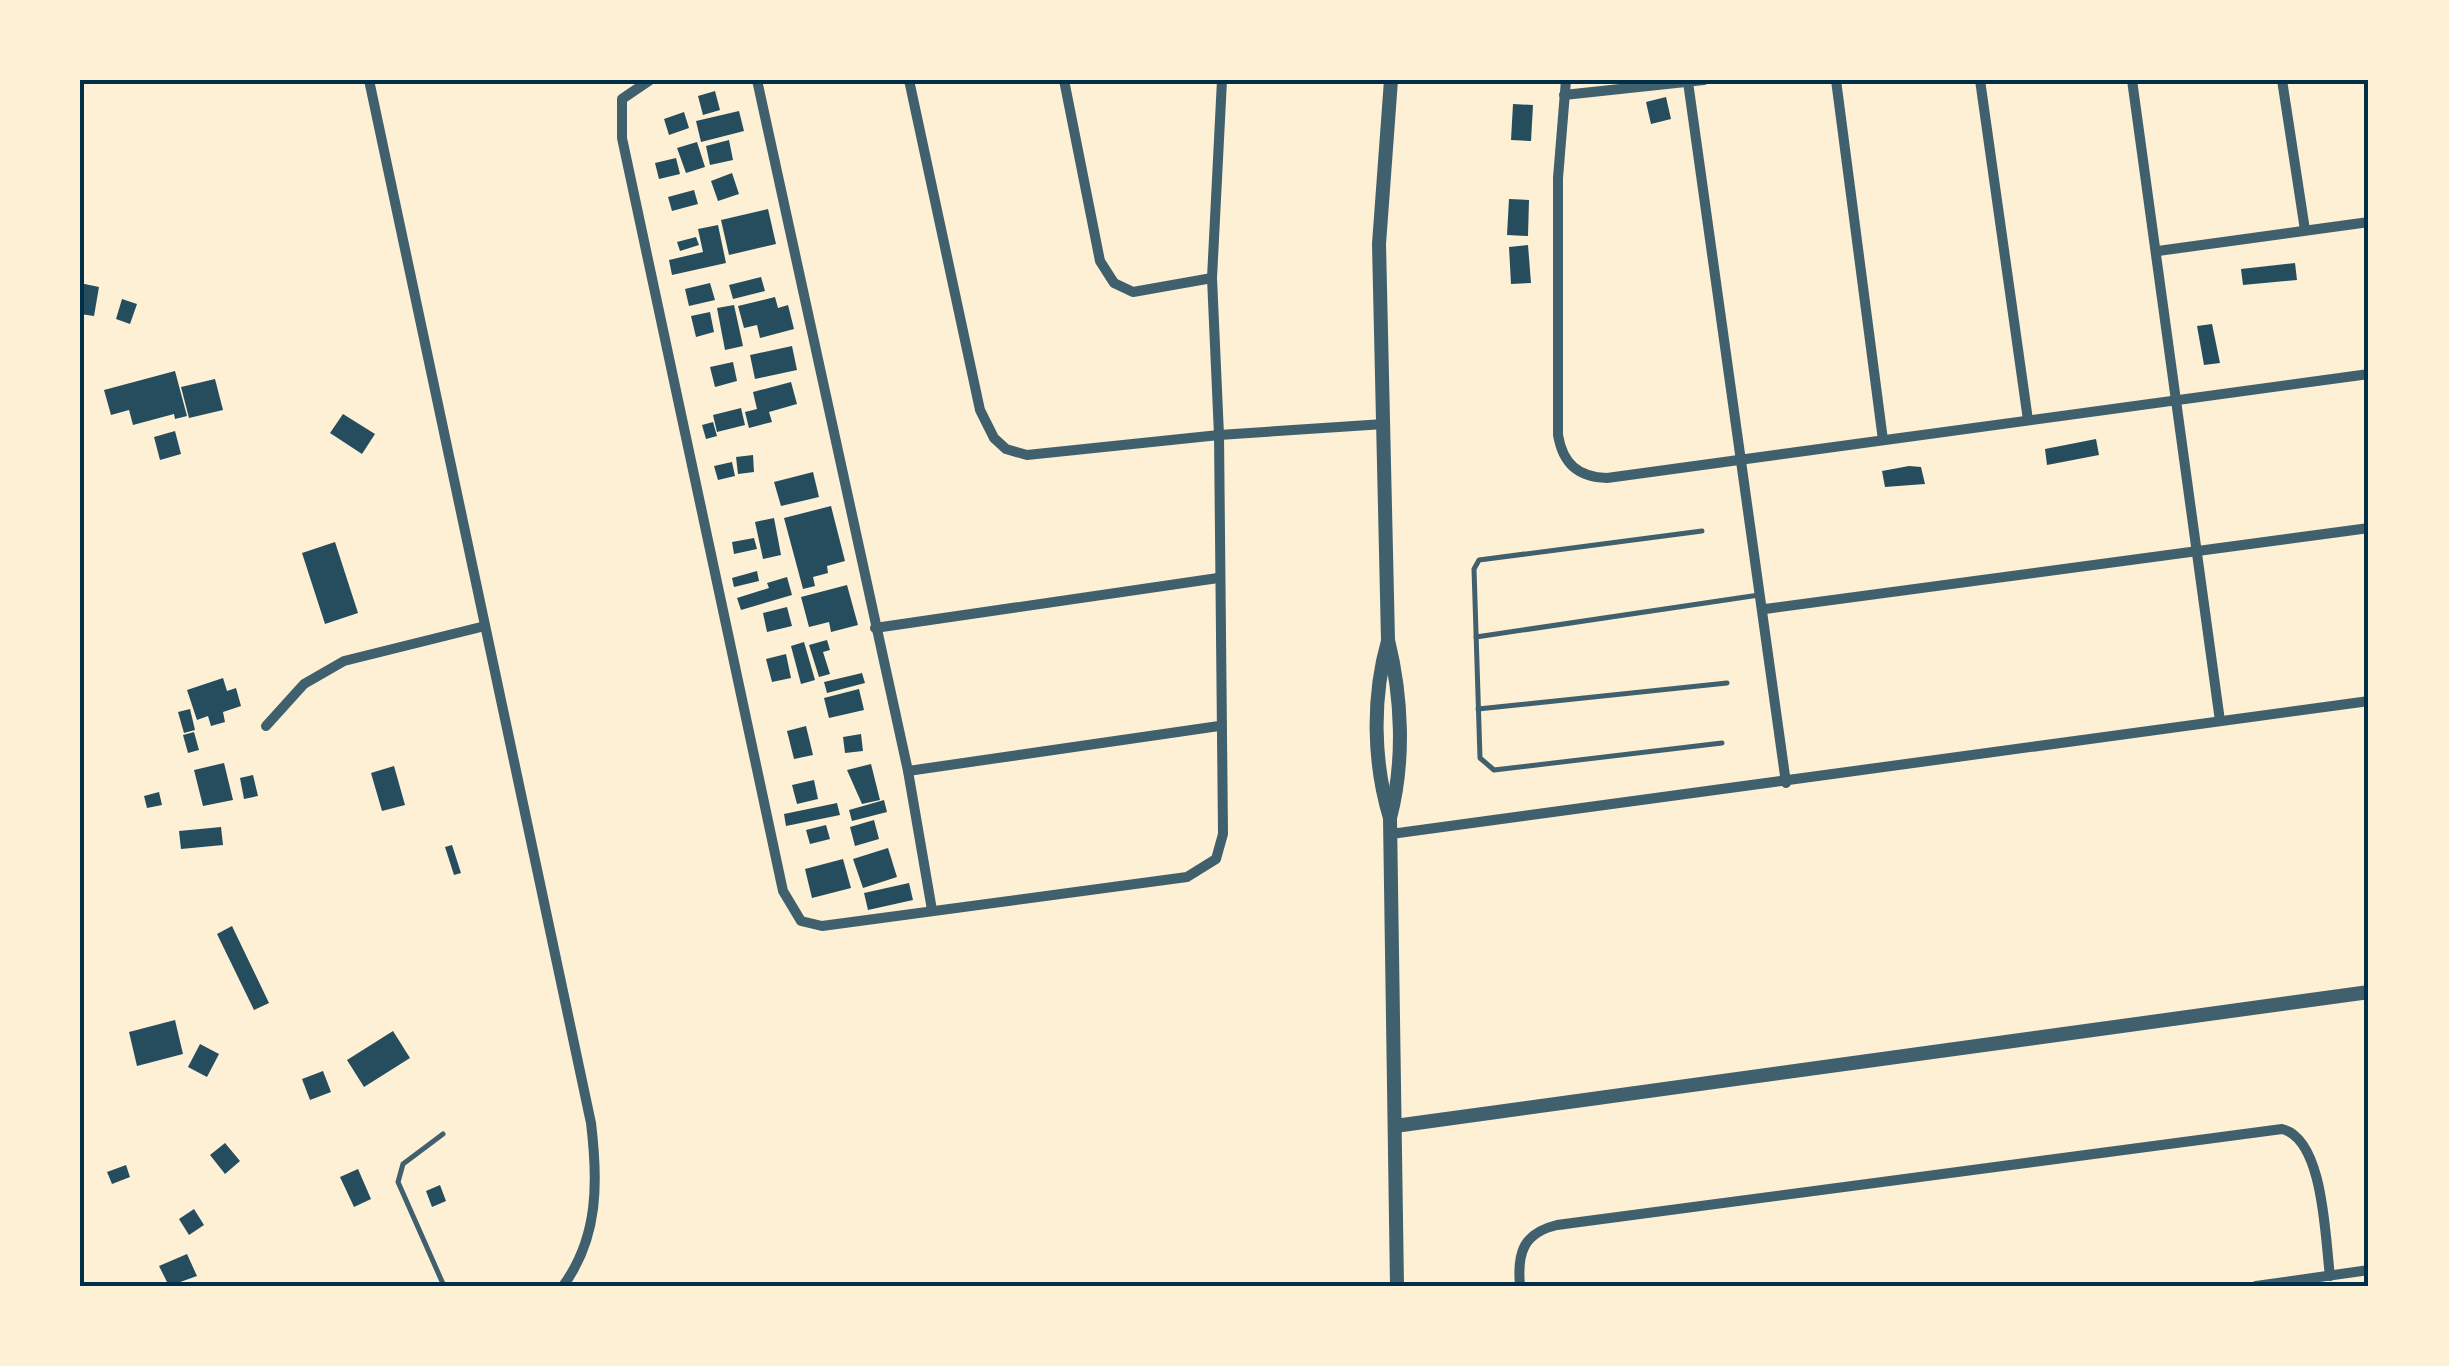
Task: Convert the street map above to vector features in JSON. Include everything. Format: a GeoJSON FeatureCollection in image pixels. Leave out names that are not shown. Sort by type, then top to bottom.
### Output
{"type":"FeatureCollection","features":[{"type":"Feature","properties":{"kind":"street"},"geometry":{"type":"LineString","coordinates":[[369,80],[595,1158],[596,1196],[590,1232],[576,1268],[563,1286]]}},
{"type":"Feature","properties":{"kind":"street"},"geometry":{"type":"LineString","coordinates":[[650,80],[622,99],[619,123],[783,890],[794,914],[811,925],[1186,877],[1216,859],[1223,834],[1219,434],[1212,278],[1222,80]]}},
{"type":"Feature","properties":{"kind":"street"},"geometry":{"type":"LineString","coordinates":[[756,80],[908,771],[932,910]]}},
{"type":"Feature","properties":{"kind":"street"},"geometry":{"type":"LineString","coordinates":[[909,80],[980,410],[994,438],[1006,449],[1027,455],[1219,434],[1384,424]]}},
{"type":"Feature","properties":{"kind":"street"},"geometry":{"type":"LineString","coordinates":[[1064,80],[1096,243],[1106,274],[1134,292],[1212,278]]}},
{"type":"Feature","properties":{"kind":"street"},"geometry":{"type":"LineString","coordinates":[[1391,80],[1379,244],[1388,640],[1396,670],[1400,781],[1390,818],[1398,1286]]}},
{"type":"Feature","properties":{"kind":"street"},"geometry":{"type":"LineString","coordinates":[[1566,80],[1558,178],[1558,434],[1564,457],[1572,468],[1594,478],[2369,374]]}},
{"type":"Feature","properties":{"kind":"street"},"geometry":{"type":"LineString","coordinates":[[1564,95],[1704,80]]}},
{"type":"Feature","properties":{"kind":"street"},"geometry":{"type":"LineString","coordinates":[[1836,80],[1883,440]]}},
{"type":"Feature","properties":{"kind":"street"},"geometry":{"type":"LineString","coordinates":[[1980,80],[2028,420]]}},
{"type":"Feature","properties":{"kind":"street"},"geometry":{"type":"LineString","coordinates":[[2132,80],[2220,721]]}},
{"type":"Feature","properties":{"kind":"street"},"geometry":{"type":"LineString","coordinates":[[2282,80],[2305,230]]}},
{"type":"Feature","properties":{"kind":"street"},"geometry":{"type":"LineString","coordinates":[[1688,82],[1786,782]]}},
{"type":"Feature","properties":{"kind":"street"},"geometry":{"type":"LineString","coordinates":[[2158,252],[2369,222]]}},
{"type":"Feature","properties":{"kind":"street"},"geometry":{"type":"LineString","coordinates":[[1764,609],[2369,528]]}},
{"type":"Feature","properties":{"kind":"street"},"geometry":{"type":"LineString","coordinates":[[876,628],[1218,578]]}},
{"type":"Feature","properties":{"kind":"street"},"geometry":{"type":"LineString","coordinates":[[266,726],[304,684],[344,662],[485,626]]}},
{"type":"Feature","properties":{"kind":"street"},"geometry":{"type":"LineString","coordinates":[[1388,640],[1379,672],[1377,728],[1380,784],[1390,818]]}},
{"type":"Feature","properties":{"kind":"street"},"geometry":{"type":"LineString","coordinates":[[1390,834],[2369,701]]}},
{"type":"Feature","properties":{"kind":"street"},"geometry":{"type":"LineString","coordinates":[[908,771],[1219,726]]}},
{"type":"Feature","properties":{"kind":"street"},"geometry":{"type":"LineString","coordinates":[[1395,1126],[2369,992]]}},
{"type":"Feature","properties":{"kind":"street"},"geometry":{"type":"LineString","coordinates":[[1520,1286],[1522,1247],[1534,1232],[1557,1225],[2282,1128],[2301,1137],[2312,1160],[2330,1276]]}},
{"type":"Feature","properties":{"kind":"street"},"geometry":{"type":"LineString","coordinates":[[2256,1286],[2369,1270]]}},
{"type":"Feature","properties":{"kind":"lane"},"geometry":{"type":"LineString","coordinates":[[1702,530],[1479,560],[1474,569],[1480,758],[1494,770],[1722,742]]}},
{"type":"Feature","properties":{"kind":"lane"},"geometry":{"type":"LineString","coordinates":[[1476,636],[1762,595]]}},
{"type":"Feature","properties":{"kind":"lane"},"geometry":{"type":"LineString","coordinates":[[1478,709],[1727,683]]}},
{"type":"Feature","properties":{"kind":"lane"},"geometry":{"type":"LineString","coordinates":[[443,1134],[403,1164],[398,1182],[444,1286]]}},
{"type":"Feature","properties":{"kind":"building"},"geometry":{"type":"Polygon","coordinates":[[[715,91],[720,110],[703,115],[698,96],[715,91]]]}},
{"type":"Feature","properties":{"kind":"building"},"geometry":{"type":"Polygon","coordinates":[[[1666,97],[1671,119],[1651,124],[1646,102],[1666,97]]]}},
{"type":"Feature","properties":{"kind":"building"},"geometry":{"type":"Polygon","coordinates":[[[1513,104],[1533,105],[1531,141],[1511,140],[1513,104]]]}},
{"type":"Feature","properties":{"kind":"building"},"geometry":{"type":"Polygon","coordinates":[[[739,111],[744,131],[701,142],[696,121],[739,111]]]}},
{"type":"Feature","properties":{"kind":"building"},"geometry":{"type":"Polygon","coordinates":[[[684,112],[689,128],[669,135],[664,119],[684,112]]]}},
{"type":"Feature","properties":{"kind":"building"},"geometry":{"type":"Polygon","coordinates":[[[729,140],[733,160],[710,165],[706,146],[729,140]]]}},
{"type":"Feature","properties":{"kind":"building"},"geometry":{"type":"Polygon","coordinates":[[[697,142],[705,167],[686,173],[677,148],[697,142]]]}},
{"type":"Feature","properties":{"kind":"building"},"geometry":{"type":"Polygon","coordinates":[[[676,158],[680,174],[659,179],[655,163],[676,158]]]}},
{"type":"Feature","properties":{"kind":"building"},"geometry":{"type":"Polygon","coordinates":[[[732,173],[739,194],[718,201],[711,181],[732,173]]]}},
{"type":"Feature","properties":{"kind":"building"},"geometry":{"type":"Polygon","coordinates":[[[694,190],[698,204],[672,211],[668,197],[694,190]]]}},
{"type":"Feature","properties":{"kind":"building"},"geometry":{"type":"Polygon","coordinates":[[[1509,199],[1529,200],[1528,236],[1507,235],[1509,199]]]}},
{"type":"Feature","properties":{"kind":"building"},"geometry":{"type":"Polygon","coordinates":[[[768,209],[776,244],[729,255],[721,220],[768,209]]]}},
{"type":"Feature","properties":{"kind":"building"},"geometry":{"type":"Polygon","coordinates":[[[718,225],[726,263],[672,275],[669,260],[703,252],[698,229],[718,225]]]}},
{"type":"Feature","properties":{"kind":"building"},"geometry":{"type":"Polygon","coordinates":[[[696,237],[699,245],[680,251],[677,242],[696,237]]]}},
{"type":"Feature","properties":{"kind":"building"},"geometry":{"type":"Polygon","coordinates":[[[1528,245],[1531,283],[1511,284],[1509,247],[1528,245]]]}},
{"type":"Feature","properties":{"kind":"building"},"geometry":{"type":"Polygon","coordinates":[[[2295,263],[2297,280],[2243,285],[2241,269],[2295,263]]]}},
{"type":"Feature","properties":{"kind":"building"},"geometry":{"type":"Polygon","coordinates":[[[761,277],[765,291],[733,299],[729,285],[761,277]]]}},
{"type":"Feature","properties":{"kind":"building"},"geometry":{"type":"Polygon","coordinates":[[[80,283],[99,287],[94,316],[80,314],[80,283]]]}},
{"type":"Feature","properties":{"kind":"building"},"geometry":{"type":"Polygon","coordinates":[[[710,283],[715,300],[689,306],[685,289],[710,283]]]}},
{"type":"Feature","properties":{"kind":"building"},"geometry":{"type":"Polygon","coordinates":[[[775,297],[778,308],[788,305],[794,329],[760,338],[757,325],[744,328],[738,306],[775,297]]]}},
{"type":"Feature","properties":{"kind":"building"},"geometry":{"type":"Polygon","coordinates":[[[122,299],[137,304],[130,324],[116,319],[122,299]]]}},
{"type":"Feature","properties":{"kind":"building"},"geometry":{"type":"Polygon","coordinates":[[[734,305],[743,346],[725,350],[717,308],[734,305]]]}},
{"type":"Feature","properties":{"kind":"building"},"geometry":{"type":"Polygon","coordinates":[[[710,312],[714,332],[696,337],[691,316],[710,312]]]}},
{"type":"Feature","properties":{"kind":"building"},"geometry":{"type":"Polygon","coordinates":[[[2212,324],[2220,363],[2204,365],[2197,326],[2212,324]]]}},
{"type":"Feature","properties":{"kind":"building"},"geometry":{"type":"Polygon","coordinates":[[[792,346],[797,370],[755,379],[750,355],[792,346]]]}},
{"type":"Feature","properties":{"kind":"building"},"geometry":{"type":"Polygon","coordinates":[[[733,362],[737,381],[715,387],[710,367],[733,362]]]}},
{"type":"Feature","properties":{"kind":"building"},"geometry":{"type":"Polygon","coordinates":[[[175,371],[187,416],[175,419],[174,414],[133,425],[129,410],[111,415],[104,390],[175,371]]]}},
{"type":"Feature","properties":{"kind":"building"},"geometry":{"type":"Polygon","coordinates":[[[215,379],[223,410],[189,418],[181,387],[215,379]]]}},
{"type":"Feature","properties":{"kind":"building"},"geometry":{"type":"Polygon","coordinates":[[[791,382],[797,404],[769,412],[772,422],[749,428],[745,412],[757,409],[753,392],[791,382]]]}},
{"type":"Feature","properties":{"kind":"building"},"geometry":{"type":"Polygon","coordinates":[[[741,408],[745,425],[717,432],[713,415],[741,408]]]}},
{"type":"Feature","properties":{"kind":"building"},"geometry":{"type":"Polygon","coordinates":[[[343,414],[375,434],[362,454],[330,433],[343,414]]]}},
{"type":"Feature","properties":{"kind":"building"},"geometry":{"type":"Polygon","coordinates":[[[713,422],[717,436],[706,439],[702,425],[713,422]]]}},
{"type":"Feature","properties":{"kind":"building"},"geometry":{"type":"Polygon","coordinates":[[[175,431],[181,454],[160,460],[154,437],[175,431]]]}},
{"type":"Feature","properties":{"kind":"building"},"geometry":{"type":"Polygon","coordinates":[[[2096,439],[2099,455],[2047,465],[2045,449],[2096,439]]]}},
{"type":"Feature","properties":{"kind":"building"},"geometry":{"type":"Polygon","coordinates":[[[753,455],[754,472],[738,474],[736,457],[753,455]]]}},
{"type":"Feature","properties":{"kind":"building"},"geometry":{"type":"Polygon","coordinates":[[[732,462],[735,476],[718,480],[714,466],[732,462]]]}},
{"type":"Feature","properties":{"kind":"building"},"geometry":{"type":"Polygon","coordinates":[[[1921,467],[1925,484],[1885,487],[1882,471],[1921,467]]]}},
{"type":"Feature","properties":{"kind":"building"},"geometry":{"type":"Polygon","coordinates":[[[813,472],[819,497],[781,506],[774,482],[813,472]]]}},
{"type":"Feature","properties":{"kind":"building"},"geometry":{"type":"Polygon","coordinates":[[[831,506],[845,561],[827,566],[828,573],[813,577],[815,586],[803,589],[784,518],[831,506]]]}},
{"type":"Feature","properties":{"kind":"building"},"geometry":{"type":"Polygon","coordinates":[[[774,518],[781,555],[763,559],[755,522],[774,518]]]}},
{"type":"Feature","properties":{"kind":"building"},"geometry":{"type":"Polygon","coordinates":[[[754,538],[757,549],[734,554],[732,542],[754,538]]]}},
{"type":"Feature","properties":{"kind":"building"},"geometry":{"type":"Polygon","coordinates":[[[335,542],[358,613],[325,624],[302,553],[335,542]]]}},
{"type":"Feature","properties":{"kind":"building"},"geometry":{"type":"Polygon","coordinates":[[[757,571],[759,581],[734,587],[732,578],[757,571]]]}},
{"type":"Feature","properties":{"kind":"building"},"geometry":{"type":"Polygon","coordinates":[[[787,577],[792,595],[741,610],[737,598],[769,588],[767,583],[787,577]]]}},
{"type":"Feature","properties":{"kind":"building"},"geometry":{"type":"Polygon","coordinates":[[[847,585],[858,625],[831,632],[829,622],[809,627],[801,597],[847,585]]]}},
{"type":"Feature","properties":{"kind":"building"},"geometry":{"type":"Polygon","coordinates":[[[787,607],[792,626],[767,632],[763,613],[787,607]]]}},
{"type":"Feature","properties":{"kind":"building"},"geometry":{"type":"Polygon","coordinates":[[[827,640],[830,650],[823,652],[830,674],[819,677],[809,645],[827,640]]]}},
{"type":"Feature","properties":{"kind":"building"},"geometry":{"type":"Polygon","coordinates":[[[804,642],[815,680],[801,684],[791,646],[804,642]]]}},
{"type":"Feature","properties":{"kind":"building"},"geometry":{"type":"Polygon","coordinates":[[[786,654],[791,678],[772,682],[766,659],[786,654]]]}},
{"type":"Feature","properties":{"kind":"building"},"geometry":{"type":"Polygon","coordinates":[[[862,673],[865,683],[827,693],[824,682],[862,673]]]}},
{"type":"Feature","properties":{"kind":"building"},"geometry":{"type":"Polygon","coordinates":[[[223,678],[227,691],[236,688],[241,706],[223,712],[225,722],[211,726],[208,716],[197,720],[187,690],[223,678]]]}},
{"type":"Feature","properties":{"kind":"building"},"geometry":{"type":"Polygon","coordinates":[[[859,689],[864,710],[829,718],[824,698],[859,689]]]}},
{"type":"Feature","properties":{"kind":"building"},"geometry":{"type":"Polygon","coordinates":[[[190,709],[195,730],[184,733],[178,712],[190,709]]]}},
{"type":"Feature","properties":{"kind":"building"},"geometry":{"type":"Polygon","coordinates":[[[806,726],[813,755],[794,759],[787,731],[806,726]]]}},
{"type":"Feature","properties":{"kind":"building"},"geometry":{"type":"Polygon","coordinates":[[[194,732],[199,750],[188,753],[183,735],[194,732]]]}},
{"type":"Feature","properties":{"kind":"building"},"geometry":{"type":"Polygon","coordinates":[[[861,734],[863,751],[845,753],[843,737],[861,734]]]}},
{"type":"Feature","properties":{"kind":"building"},"geometry":{"type":"Polygon","coordinates":[[[224,763],[233,800],[203,806],[194,770],[224,763]]]}},
{"type":"Feature","properties":{"kind":"building"},"geometry":{"type":"Polygon","coordinates":[[[871,764],[880,800],[862,804],[847,770],[871,764]]]}},
{"type":"Feature","properties":{"kind":"building"},"geometry":{"type":"Polygon","coordinates":[[[394,766],[405,805],[382,811],[371,773],[394,766]]]}},
{"type":"Feature","properties":{"kind":"building"},"geometry":{"type":"Polygon","coordinates":[[[253,775],[258,796],[244,799],[240,778],[253,775]]]}},
{"type":"Feature","properties":{"kind":"building"},"geometry":{"type":"Polygon","coordinates":[[[814,780],[818,799],[797,804],[792,785],[814,780]]]}},
{"type":"Feature","properties":{"kind":"building"},"geometry":{"type":"Polygon","coordinates":[[[159,792],[162,805],[147,808],[144,796],[159,792]]]}},
{"type":"Feature","properties":{"kind":"building"},"geometry":{"type":"Polygon","coordinates":[[[884,800],[887,812],[852,821],[849,810],[884,800]]]}},
{"type":"Feature","properties":{"kind":"building"},"geometry":{"type":"Polygon","coordinates":[[[837,803],[840,815],[786,826],[784,814],[837,803]]]}},
{"type":"Feature","properties":{"kind":"building"},"geometry":{"type":"Polygon","coordinates":[[[874,820],[879,839],[855,846],[850,827],[874,820]]]}},
{"type":"Feature","properties":{"kind":"building"},"geometry":{"type":"Polygon","coordinates":[[[826,825],[830,839],[810,844],[806,830],[826,825]]]}},
{"type":"Feature","properties":{"kind":"building"},"geometry":{"type":"Polygon","coordinates":[[[221,827],[223,845],[181,849],[179,831],[221,827]]]}},
{"type":"Feature","properties":{"kind":"building"},"geometry":{"type":"Polygon","coordinates":[[[452,845],[461,873],[454,875],[445,847],[452,845]]]}},
{"type":"Feature","properties":{"kind":"building"},"geometry":{"type":"Polygon","coordinates":[[[888,848],[897,877],[863,888],[853,859],[888,848]]]}},
{"type":"Feature","properties":{"kind":"building"},"geometry":{"type":"Polygon","coordinates":[[[843,859],[851,888],[812,898],[805,869],[843,859]]]}},
{"type":"Feature","properties":{"kind":"building"},"geometry":{"type":"Polygon","coordinates":[[[909,883],[913,900],[868,910],[864,893],[909,883]]]}},
{"type":"Feature","properties":{"kind":"building"},"geometry":{"type":"Polygon","coordinates":[[[232,926],[269,1003],[254,1010],[217,934],[232,926]]]}},
{"type":"Feature","properties":{"kind":"building"},"geometry":{"type":"Polygon","coordinates":[[[175,1020],[183,1054],[137,1066],[129,1032],[175,1020]]]}},
{"type":"Feature","properties":{"kind":"building"},"geometry":{"type":"Polygon","coordinates":[[[393,1031],[410,1058],[364,1087],[347,1060],[393,1031]]]}},
{"type":"Feature","properties":{"kind":"building"},"geometry":{"type":"Polygon","coordinates":[[[200,1044],[219,1054],[207,1077],[188,1067],[200,1044]]]}},
{"type":"Feature","properties":{"kind":"building"},"geometry":{"type":"Polygon","coordinates":[[[323,1071],[331,1092],[310,1100],[302,1079],[323,1071]]]}},
{"type":"Feature","properties":{"kind":"building"},"geometry":{"type":"Polygon","coordinates":[[[225,1143],[240,1161],[225,1174],[210,1155],[225,1143]]]}},
{"type":"Feature","properties":{"kind":"building"},"geometry":{"type":"Polygon","coordinates":[[[126,1165],[130,1177],[112,1184],[107,1172],[126,1165]]]}},
{"type":"Feature","properties":{"kind":"building"},"geometry":{"type":"Polygon","coordinates":[[[358,1169],[371,1199],[354,1207],[340,1177],[358,1169]]]}},
{"type":"Feature","properties":{"kind":"building"},"geometry":{"type":"Polygon","coordinates":[[[440,1185],[446,1201],[432,1207],[426,1191],[440,1185]]]}},
{"type":"Feature","properties":{"kind":"building"},"geometry":{"type":"Polygon","coordinates":[[[194,1209],[204,1225],[189,1235],[179,1219],[194,1209]]]}},
{"type":"Feature","properties":{"kind":"building"},"geometry":{"type":"Polygon","coordinates":[[[187,1254],[197,1276],[169,1286],[159,1266],[187,1254]]]}}]}
